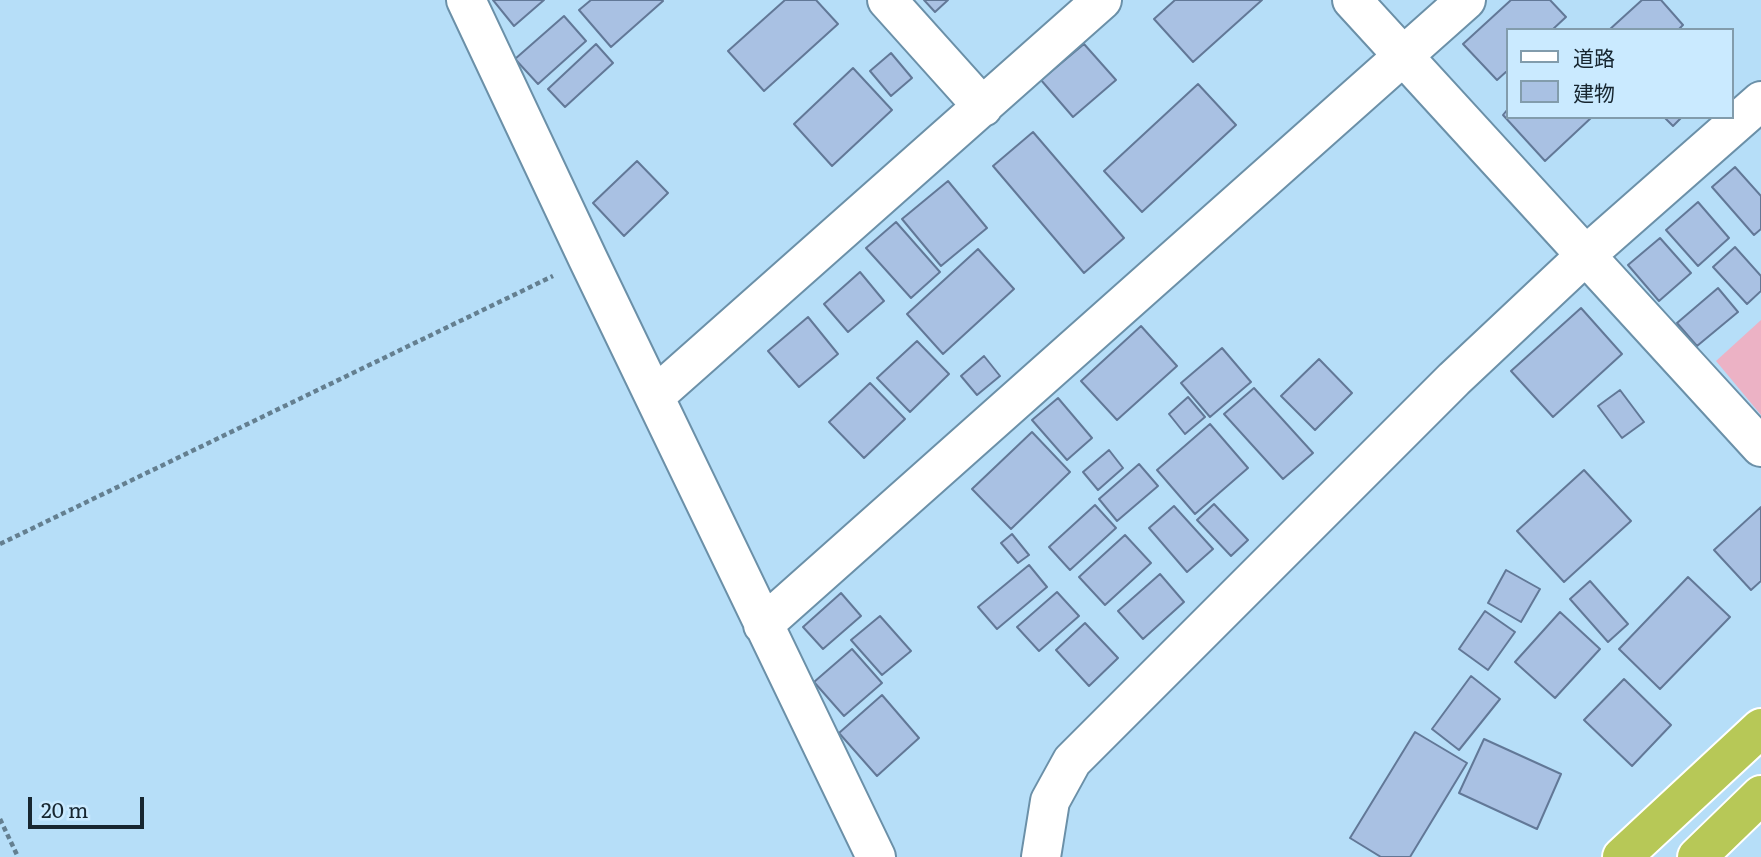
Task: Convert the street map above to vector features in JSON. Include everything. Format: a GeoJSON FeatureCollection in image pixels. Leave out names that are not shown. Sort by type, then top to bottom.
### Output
{"type":"FeatureCollection","features":[{"type":"Feature","properties":{"kind":"highway"},"geometry":{"type":"LineString","coordinates":[[1622,857],[1761,728]]}},
{"type":"Feature","properties":{"kind":"highway"},"geometry":{"type":"LineString","coordinates":[[1696,857],[1761,795]]}},
{"type":"Feature","properties":{"kind":"street"},"geometry":{"type":"LineString","coordinates":[[466,0],[876,857]]}},
{"type":"Feature","properties":{"kind":"street"},"geometry":{"type":"LineString","coordinates":[[887,0],[983,107]]}},
{"type":"Feature","properties":{"kind":"street"},"geometry":{"type":"LineString","coordinates":[[655,396],[1101,0]]}},
{"type":"Feature","properties":{"kind":"street"},"geometry":{"type":"LineString","coordinates":[[1352,0],[1761,447]]}},
{"type":"Feature","properties":{"kind":"street"},"geometry":{"type":"LineString","coordinates":[[763,625],[1466,0]]}},
{"type":"Feature","properties":{"kind":"street"},"geometry":{"type":"LineString","coordinates":[[1041,857],[1050,801],[1072,761],[1454,379],[1586,256],[1761,101]]}},
{"type":"Feature","properties":{"kind":"path"},"geometry":{"type":"LineString","coordinates":[[0,544],[588,259]]}},
{"type":"Feature","properties":{"kind":"path"},"geometry":{"type":"LineString","coordinates":[[0,819],[18,857]]}},
{"type":"Feature","properties":{"kind":"shaded area"},"geometry":{"type":"Polygon","coordinates":[[[1761,320],[1761,415],[1716,361],[1761,320]]]}},
{"type":"Feature","properties":{"kind":"building"},"geometry":{"type":"Polygon","coordinates":[[[493,0],[544,0],[514,26],[493,0]]]}},
{"type":"Feature","properties":{"kind":"building"},"geometry":{"type":"Polygon","coordinates":[[[591,0],[663,1],[611,47],[579,10],[591,0]]]}},
{"type":"Feature","properties":{"kind":"building"},"geometry":{"type":"Polygon","coordinates":[[[785,0],[816,0],[838,24],[764,91],[728,51],[785,0]]]}},
{"type":"Feature","properties":{"kind":"building"},"geometry":{"type":"Polygon","coordinates":[[[924,0],[948,0],[935,12],[924,0]]]}},
{"type":"Feature","properties":{"kind":"building"},"geometry":{"type":"Polygon","coordinates":[[[1175,0],[1262,0],[1193,62],[1154,19],[1175,0]]]}},
{"type":"Feature","properties":{"kind":"building"},"geometry":{"type":"Polygon","coordinates":[[[1511,0],[1550,0],[1566,17],[1554,28],[1506,28],[1506,72],[1497,80],[1463,44],[1511,0]]]}},
{"type":"Feature","properties":{"kind":"building"},"geometry":{"type":"Polygon","coordinates":[[[1642,0],[1661,0],[1683,25],[1680,28],[1611,28],[1642,0]]]}},
{"type":"Feature","properties":{"kind":"building"},"geometry":{"type":"Polygon","coordinates":[[[564,16],[586,41],[538,84],[515,59],[564,16]]]}},
{"type":"Feature","properties":{"kind":"building"},"geometry":{"type":"Polygon","coordinates":[[[596,44],[613,63],[565,107],[548,89],[596,44]]]}},
{"type":"Feature","properties":{"kind":"building"},"geometry":{"type":"Polygon","coordinates":[[[1084,44],[1116,80],[1073,117],[1041,80],[1084,44]]]}},
{"type":"Feature","properties":{"kind":"building"},"geometry":{"type":"Polygon","coordinates":[[[891,53],[912,78],[891,96],[870,71],[891,53]]]}},
{"type":"Feature","properties":{"kind":"building"},"geometry":{"type":"Polygon","coordinates":[[[853,68],[892,110],[832,166],[794,124],[853,68]]]}},
{"type":"Feature","properties":{"kind":"building"},"geometry":{"type":"Polygon","coordinates":[[[1198,84],[1236,125],[1142,212],[1104,171],[1198,84]]]}},
{"type":"Feature","properties":{"kind":"building"},"geometry":{"type":"Polygon","coordinates":[[[1507,119],[1590,119],[1545,161],[1507,119]]]}},
{"type":"Feature","properties":{"kind":"building"},"geometry":{"type":"Polygon","coordinates":[[[1666,119],[1680,119],[1673,126],[1666,119]]]}},
{"type":"Feature","properties":{"kind":"building"},"geometry":{"type":"Polygon","coordinates":[[[1033,132],[1124,238],[1084,273],[993,166],[1033,132]]]}},
{"type":"Feature","properties":{"kind":"building"},"geometry":{"type":"Polygon","coordinates":[[[637,161],[668,193],[624,236],[593,203],[637,161]]]}},
{"type":"Feature","properties":{"kind":"building"},"geometry":{"type":"Polygon","coordinates":[[[1735,167],[1761,196],[1761,229],[1754,235],[1712,187],[1735,167]]]}},
{"type":"Feature","properties":{"kind":"building"},"geometry":{"type":"Polygon","coordinates":[[[948,181],[987,228],[941,266],[902,219],[948,181]]]}},
{"type":"Feature","properties":{"kind":"building"},"geometry":{"type":"Polygon","coordinates":[[[1698,202],[1729,238],[1698,266],[1666,230],[1698,202]]]}},
{"type":"Feature","properties":{"kind":"building"},"geometry":{"type":"Polygon","coordinates":[[[896,222],[940,272],[911,298],[866,248],[896,222]]]}},
{"type":"Feature","properties":{"kind":"building"},"geometry":{"type":"Polygon","coordinates":[[[1660,238],[1691,273],[1659,301],[1628,265],[1660,238]]]}},
{"type":"Feature","properties":{"kind":"building"},"geometry":{"type":"Polygon","coordinates":[[[1735,247],[1761,276],[1761,291],[1747,304],[1713,267],[1735,247]]]}},
{"type":"Feature","properties":{"kind":"building"},"geometry":{"type":"Polygon","coordinates":[[[978,249],[1014,289],[943,354],[907,314],[978,249]]]}},
{"type":"Feature","properties":{"kind":"building"},"geometry":{"type":"Polygon","coordinates":[[[860,272],[884,301],[848,332],[824,304],[860,272]]]}},
{"type":"Feature","properties":{"kind":"building"},"geometry":{"type":"Polygon","coordinates":[[[1718,288],[1738,312],[1697,346],[1677,323],[1718,288]]]}},
{"type":"Feature","properties":{"kind":"building"},"geometry":{"type":"Polygon","coordinates":[[[1581,308],[1622,354],[1553,417],[1511,371],[1581,308]]]}},
{"type":"Feature","properties":{"kind":"building"},"geometry":{"type":"Polygon","coordinates":[[[808,317],[838,354],[799,387],[768,351],[808,317]]]}},
{"type":"Feature","properties":{"kind":"building"},"geometry":{"type":"Polygon","coordinates":[[[1141,326],[1177,366],[1117,420],[1081,381],[1141,326]]]}},
{"type":"Feature","properties":{"kind":"building"},"geometry":{"type":"Polygon","coordinates":[[[917,341],[949,374],[910,412],[877,378],[917,341]]]}},
{"type":"Feature","properties":{"kind":"building"},"geometry":{"type":"Polygon","coordinates":[[[1222,348],[1251,382],[1210,417],[1181,383],[1222,348]]]}},
{"type":"Feature","properties":{"kind":"building"},"geometry":{"type":"Polygon","coordinates":[[[984,356],[1000,376],[977,395],[961,376],[984,356]]]}},
{"type":"Feature","properties":{"kind":"building"},"geometry":{"type":"Polygon","coordinates":[[[1319,359],[1352,393],[1315,430],[1281,396],[1319,359]]]}},
{"type":"Feature","properties":{"kind":"building"},"geometry":{"type":"Polygon","coordinates":[[[870,383],[905,419],[864,458],[829,422],[870,383]]]}},
{"type":"Feature","properties":{"kind":"building"},"geometry":{"type":"Polygon","coordinates":[[[1254,388],[1313,453],[1283,479],[1224,414],[1254,388]]]}},
{"type":"Feature","properties":{"kind":"building"},"geometry":{"type":"Polygon","coordinates":[[[1620,390],[1644,422],[1622,438],[1598,406],[1620,390]]]}},
{"type":"Feature","properties":{"kind":"building"},"geometry":{"type":"Polygon","coordinates":[[[1188,397],[1205,417],[1185,434],[1169,414],[1188,397]]]}},
{"type":"Feature","properties":{"kind":"building"},"geometry":{"type":"Polygon","coordinates":[[[1058,398],[1092,438],[1067,460],[1032,420],[1058,398]]]}},
{"type":"Feature","properties":{"kind":"building"},"geometry":{"type":"Polygon","coordinates":[[[1210,424],[1248,468],[1195,514],[1157,470],[1210,424]]]}},
{"type":"Feature","properties":{"kind":"building"},"geometry":{"type":"Polygon","coordinates":[[[1032,432],[1070,472],[1011,529],[972,489],[1032,432]]]}},
{"type":"Feature","properties":{"kind":"building"},"geometry":{"type":"Polygon","coordinates":[[[1109,450],[1123,468],[1098,490],[1083,472],[1109,450]]]}},
{"type":"Feature","properties":{"kind":"building"},"geometry":{"type":"Polygon","coordinates":[[[1139,464],[1158,486],[1117,521],[1099,499],[1139,464]]]}},
{"type":"Feature","properties":{"kind":"building"},"geometry":{"type":"Polygon","coordinates":[[[1584,470],[1631,521],[1564,582],[1517,531],[1584,470]]]}},
{"type":"Feature","properties":{"kind":"building"},"geometry":{"type":"Polygon","coordinates":[[[1214,504],[1248,540],[1231,556],[1197,520],[1214,504]]]}},
{"type":"Feature","properties":{"kind":"building"},"geometry":{"type":"Polygon","coordinates":[[[1095,505],[1116,528],[1070,570],[1049,547],[1095,505]]]}},
{"type":"Feature","properties":{"kind":"building"},"geometry":{"type":"Polygon","coordinates":[[[1174,506],[1213,549],[1187,572],[1149,528],[1174,506]]]}},
{"type":"Feature","properties":{"kind":"building"},"geometry":{"type":"Polygon","coordinates":[[[1761,507],[1761,581],[1751,590],[1714,550],[1761,507]]]}},
{"type":"Feature","properties":{"kind":"building"},"geometry":{"type":"Polygon","coordinates":[[[1012,534],[1029,555],[1018,563],[1001,543],[1012,534]]]}},
{"type":"Feature","properties":{"kind":"building"},"geometry":{"type":"Polygon","coordinates":[[[1125,535],[1151,563],[1105,605],[1079,577],[1125,535]]]}},
{"type":"Feature","properties":{"kind":"building"},"geometry":{"type":"Polygon","coordinates":[[[1029,565],[1047,587],[997,629],[978,607],[1029,565]]]}},
{"type":"Feature","properties":{"kind":"building"},"geometry":{"type":"Polygon","coordinates":[[[1506,570],[1540,589],[1521,622],[1488,603],[1506,570]]]}},
{"type":"Feature","properties":{"kind":"building"},"geometry":{"type":"Polygon","coordinates":[[[1160,574],[1184,602],[1143,639],[1118,611],[1160,574]]]}},
{"type":"Feature","properties":{"kind":"building"},"geometry":{"type":"Polygon","coordinates":[[[1688,577],[1730,617],[1660,689],[1619,649],[1688,577]]]}},
{"type":"Feature","properties":{"kind":"building"},"geometry":{"type":"Polygon","coordinates":[[[1590,581],[1628,624],[1608,642],[1570,599],[1590,581]]]}},
{"type":"Feature","properties":{"kind":"building"},"geometry":{"type":"Polygon","coordinates":[[[1057,592],[1079,616],[1039,651],[1017,627],[1057,592]]]}},
{"type":"Feature","properties":{"kind":"building"},"geometry":{"type":"Polygon","coordinates":[[[841,593],[861,616],[823,649],[803,627],[841,593]]]}},
{"type":"Feature","properties":{"kind":"building"},"geometry":{"type":"Polygon","coordinates":[[[1485,611],[1515,632],[1488,670],[1459,649],[1485,611]]]}},
{"type":"Feature","properties":{"kind":"building"},"geometry":{"type":"Polygon","coordinates":[[[1560,612],[1600,649],[1555,698],[1515,662],[1560,612]]]}},
{"type":"Feature","properties":{"kind":"building"},"geometry":{"type":"Polygon","coordinates":[[[880,616],[911,651],[882,675],[851,640],[880,616]]]}},
{"type":"Feature","properties":{"kind":"building"},"geometry":{"type":"Polygon","coordinates":[[[1085,623],[1118,658],[1089,686],[1056,650],[1085,623]]]}},
{"type":"Feature","properties":{"kind":"building"},"geometry":{"type":"Polygon","coordinates":[[[852,649],[882,683],[844,716],[814,682],[852,649]]]}},
{"type":"Feature","properties":{"kind":"building"},"geometry":{"type":"Polygon","coordinates":[[[1471,676],[1500,699],[1459,750],[1432,729],[1471,676]]]}},
{"type":"Feature","properties":{"kind":"building"},"geometry":{"type":"Polygon","coordinates":[[[1624,679],[1671,725],[1632,766],[1584,720],[1624,679]]]}},
{"type":"Feature","properties":{"kind":"building"},"geometry":{"type":"Polygon","coordinates":[[[882,695],[919,738],[877,776],[839,733],[882,695]]]}},
{"type":"Feature","properties":{"kind":"building"},"geometry":{"type":"Polygon","coordinates":[[[1415,732],[1467,763],[1410,857],[1381,857],[1350,838],[1415,732]]]}},
{"type":"Feature","properties":{"kind":"building"},"geometry":{"type":"Polygon","coordinates":[[[1484,739],[1561,774],[1537,829],[1459,793],[1484,739]]]}}]}
